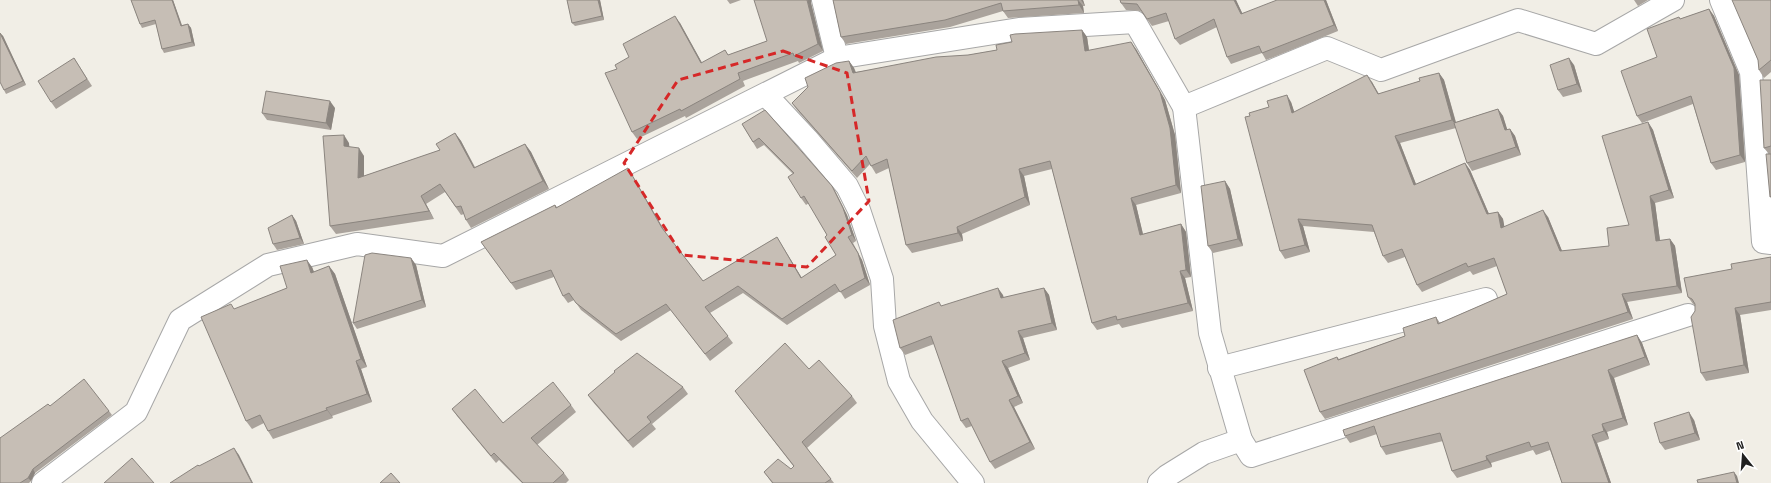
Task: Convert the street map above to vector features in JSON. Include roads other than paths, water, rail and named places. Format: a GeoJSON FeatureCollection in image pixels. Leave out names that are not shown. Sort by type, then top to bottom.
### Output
{"type":"FeatureCollection","features":[{"type":"Feature","properties":{"kind":"street"},"geometry":{"type":"LineString","coordinates":[[823,0],[837,58]]}},
{"type":"Feature","properties":{"kind":"street"},"geometry":{"type":"LineString","coordinates":[[1184,107],[1327,48],[1381,70],[1518,20],[1596,44],[1673,0]]}},
{"type":"Feature","properties":{"kind":"street"},"geometry":{"type":"LineString","coordinates":[[1721,0],[1750,72],[1763,242],[1771,243]]}},
{"type":"Feature","properties":{"kind":"street"},"geometry":{"type":"LineString","coordinates":[[43,483],[136,412],[180,320],[268,264],[357,244],[443,256],[837,58],[1018,28],[1135,22],[1184,107],[1210,333],[1241,440],[1251,456],[1688,314]]}},
{"type":"Feature","properties":{"kind":"street"},"geometry":{"type":"LineString","coordinates":[[766,95],[807,139],[847,186],[859,210],[882,279],[885,326],[899,381],[922,421],[972,483]]}},
{"type":"Feature","properties":{"kind":"street"},"geometry":{"type":"LineString","coordinates":[[1219,368],[1486,299]]}},
{"type":"Feature","properties":{"kind":"street"},"geometry":{"type":"LineString","coordinates":[[1159,483],[1167,476],[1204,453],[1241,440]]}}]}
